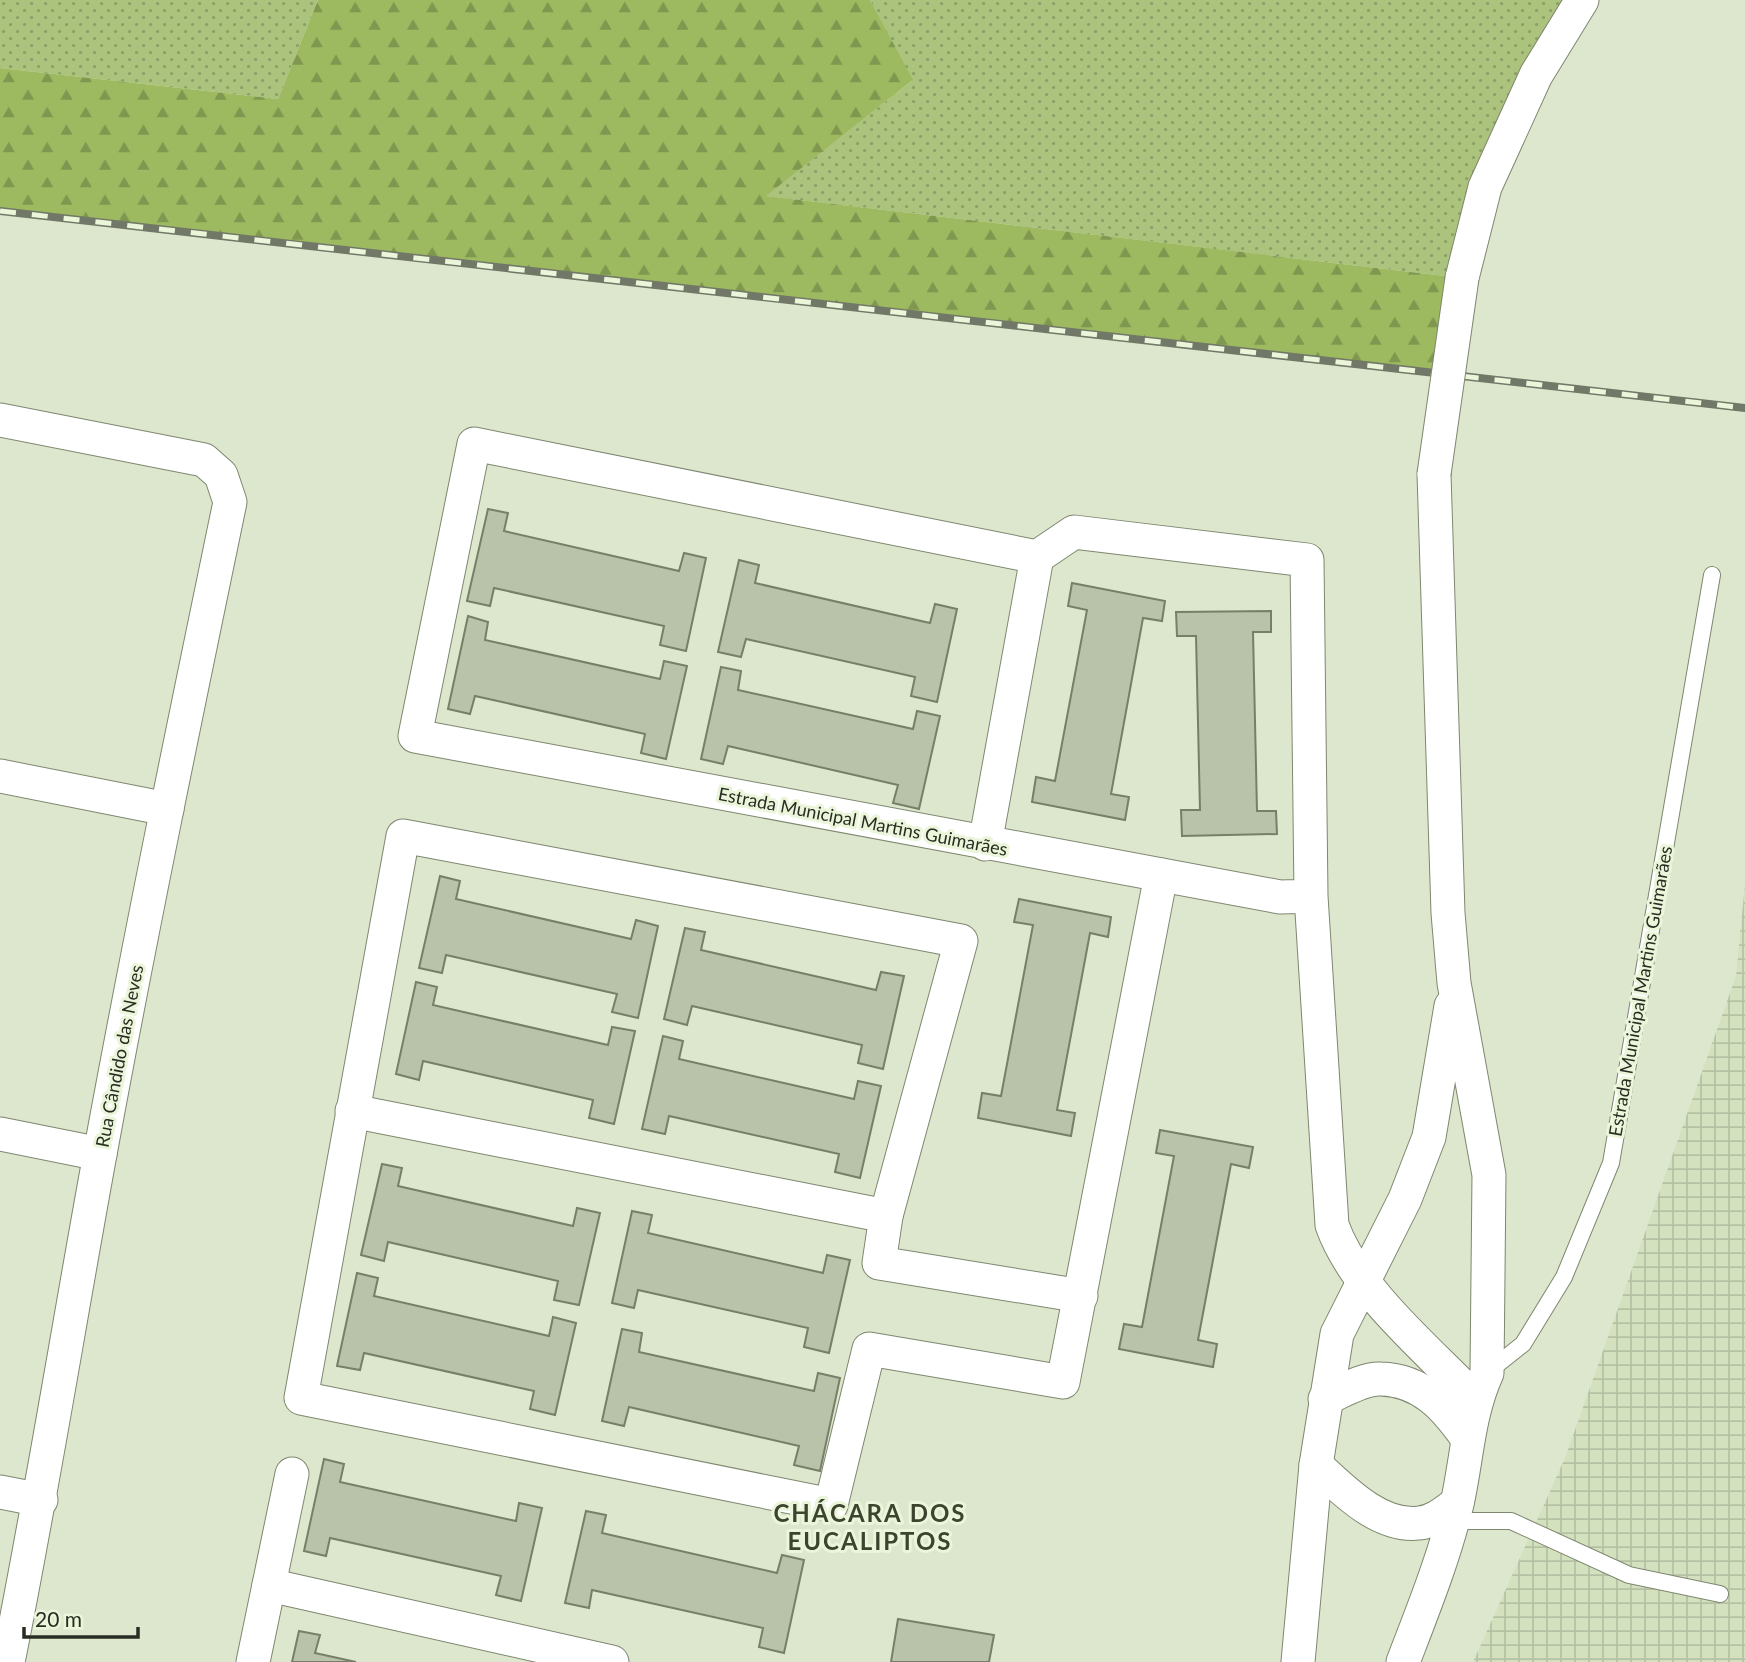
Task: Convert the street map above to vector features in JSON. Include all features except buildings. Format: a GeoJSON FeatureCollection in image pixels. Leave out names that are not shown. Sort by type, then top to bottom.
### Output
{"type":"FeatureCollection","features":[{"type":"Feature","properties":{"kind":"street"},"geometry":{"type":"LineString","coordinates":[[1403,1662],[1442,1560],[1455,1512],[1467,1438],[1481,1386],[1489,1175],[1454,983],[1448,913],[1434,474],[1462,278],[1485,187],[1536,75],[1583,0]]}},
{"type":"Feature","properties":{"kind":"street","name":"Rua Cândido das Neves"},"geometry":{"type":"LineString","coordinates":[[0,420],[204,460],[221,475],[230,502],[100,1154],[41,1500],[8,1662]]}},
{"type":"Feature","properties":{"kind":"street","name":"Estrada Municipal Martins Guimarães"},"geometry":{"type":"LineString","coordinates":[[1037,557],[474,444],[415,736],[1280,897],[1311,896]]}},
{"type":"Feature","properties":{"kind":"street"},"geometry":{"type":"LineString","coordinates":[[985,844],[1037,557],[1073,532],[1307,560],[1311,896],[1332,1225],[1342,1252],[1363,1282],[1481,1386]]}},
{"type":"Feature","properties":{"kind":"street"},"geometry":{"type":"LineString","coordinates":[[0,776],[167,808]]}},
{"type":"Feature","properties":{"kind":"street"},"geometry":{"type":"LineString","coordinates":[[1081,1296],[878,1263],[886,1216],[961,941],[402,836],[301,1398],[831,1505],[869,1349],[1063,1382],[1081,1296],[1161,875]]}},
{"type":"Feature","properties":{"kind":"street"},"geometry":{"type":"LineString","coordinates":[[1298,1662],[1316,1465],[1337,1334],[1405,1199],[1429,1137],[1454,983]]}},
{"type":"Feature","properties":{"kind":"street"},"geometry":{"type":"LineString","coordinates":[[352,1111],[886,1216]]}},
{"type":"Feature","properties":{"kind":"street"},"geometry":{"type":"LineString","coordinates":[[0,1134],[100,1154]]}},
{"type":"Feature","properties":{"kind":"street"},"geometry":{"type":"LineString","coordinates":[[1325,1399],[1381,1379],[1425,1390],[1448,1410],[1467,1438]]}},
{"type":"Feature","properties":{"kind":"street"},"geometry":{"type":"LineString","coordinates":[[1316,1465],[1352,1499],[1391,1520],[1418,1524],[1455,1512]]}},
{"type":"Feature","properties":{"kind":"street"},"geometry":{"type":"LineString","coordinates":[[253,1662],[292,1474]]}},
{"type":"Feature","properties":{"kind":"street"},"geometry":{"type":"LineString","coordinates":[[0,1492],[41,1500]]}},
{"type":"Feature","properties":{"kind":"street"},"geometry":{"type":"LineString","coordinates":[[269,1585],[612,1662]]}},
{"type":"Feature","properties":{"kind":"lane","name":"Estrada Municipal Martins Guimarães"},"geometry":{"type":"LineString","coordinates":[[1481,1386],[1523,1344],[1564,1276],[1611,1163],[1712,575]]}},
{"type":"Feature","properties":{"kind":"lane"},"geometry":{"type":"LineString","coordinates":[[1455,1512],[1511,1521],[1629,1575],[1720,1594]]}},
{"type":"Feature","properties":{"kind":"shaded area"},"geometry":{"type":"Polygon","coordinates":[[[1745,884],[1745,1662],[1473,1662],[1565,1458],[1736,976],[1745,884]]]}},
{"type":"Feature","properties":{"kind":"green space"},"geometry":{"type":"Polygon","coordinates":[[[0,0],[318,0],[278,99],[0,68],[0,0]]]}},
{"type":"Feature","properties":{"kind":"green space"},"geometry":{"type":"Polygon","coordinates":[[[318,0],[870,0],[913,80],[766,196],[1462,278],[1441,373],[0,209],[0,68],[278,99],[318,0]]]}},
{"type":"Feature","properties":{"kind":"green space"},"geometry":{"type":"Polygon","coordinates":[[[870,0],[1582,0],[1462,278],[765,196],[912,81],[870,0]]]}},
{"type":"Feature","properties":{"kind":"railway"},"geometry":{"type":"LineString","coordinates":[[0,211],[1745,408]]}},
{"type":"Feature","properties":{"kind":"district","name":"CHÁCARA DOS EUCALIPTOS"},"geometry":{"type":"Point","coordinates":[870,1526]}}]}
